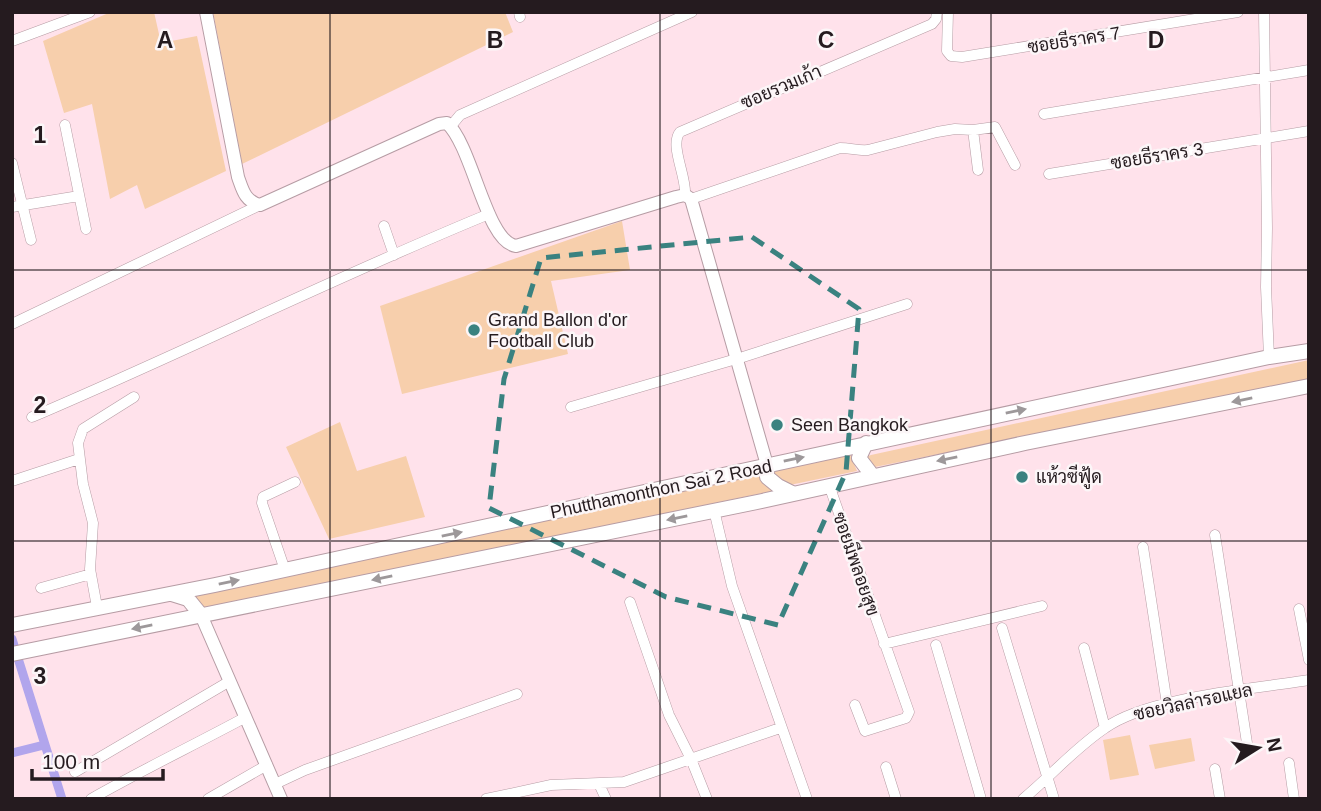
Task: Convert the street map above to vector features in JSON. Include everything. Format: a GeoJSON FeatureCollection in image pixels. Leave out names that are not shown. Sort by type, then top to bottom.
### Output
{"type":"FeatureCollection","features":[{"type":"Feature","properties":{"kind":"main road","name":"Phutthamonthon Sai 2 Road"},"geometry":{"type":"LineString","coordinates":[[12,625],[285,570],[866,443],[1269,357],[1309,351]]}},
{"type":"Feature","properties":{"kind":"main road","name":"Phutthamonthon Sai 2 Road"},"geometry":{"type":"LineString","coordinates":[[12,654],[1309,386]]}},
{"type":"Feature","properties":{"kind":"main road"},"geometry":{"type":"LineString","coordinates":[[866,443],[859,458],[872,475]]}},
{"type":"Feature","properties":{"kind":"main road"},"geometry":{"type":"LineString","coordinates":[[767,465],[767,477],[792,493]]}},
{"type":"Feature","properties":{"kind":"main road"},"geometry":{"type":"LineString","coordinates":[[170,594],[188,599],[201,615]]}},
{"type":"Feature","properties":{"kind":"main road"},"geometry":{"type":"LineString","coordinates":[[99,607],[113,610],[116,617],[104,634]]}},
{"type":"Feature","properties":{"kind":"street"},"geometry":{"type":"LineString","coordinates":[[12,41],[90,12]]}},
{"type":"Feature","properties":{"kind":"street"},"geometry":{"type":"LineString","coordinates":[[206,12],[238,177],[244,195],[251,202],[260,205]]}},
{"type":"Feature","properties":{"kind":"street"},"geometry":{"type":"LineString","coordinates":[[451,126],[460,115],[692,12]]}},
{"type":"Feature","properties":{"kind":"street","name":"ซอยรวมเก้า"},"geometry":{"type":"LineString","coordinates":[[688,197],[675,141],[680,132],[932,24],[937,12]]}},
{"type":"Feature","properties":{"kind":"street","name":"ซอยธีราคร 7"},"geometry":{"type":"LineString","coordinates":[[947,12],[947,51],[951,56],[962,57],[1238,12]]}},
{"type":"Feature","properties":{"kind":"street"},"geometry":{"type":"LineString","coordinates":[[1264,12],[1269,357]]}},
{"type":"Feature","properties":{"kind":"street"},"geometry":{"type":"LineString","coordinates":[[1044,114],[1309,70]]}},
{"type":"Feature","properties":{"kind":"street"},"geometry":{"type":"LineString","coordinates":[[12,324],[260,205],[439,124],[447,123],[451,126],[464,147],[489,214],[503,241],[516,246],[688,197],[840,148],[869,150],[955,128],[974,130],[995,127],[1015,165]]}},
{"type":"Feature","properties":{"kind":"street"},"geometry":{"type":"LineString","coordinates":[[65,125],[86,229]]}},
{"type":"Feature","properties":{"kind":"street"},"geometry":{"type":"LineString","coordinates":[[974,130],[978,170]]}},
{"type":"Feature","properties":{"kind":"street","name":"ซอยธีราคร 3"},"geometry":{"type":"LineString","coordinates":[[1049,174],[1309,131]]}},
{"type":"Feature","properties":{"kind":"street"},"geometry":{"type":"LineString","coordinates":[[12,163],[17,206],[31,240]]}},
{"type":"Feature","properties":{"kind":"street"},"geometry":{"type":"LineString","coordinates":[[17,206],[79,196]]}},
{"type":"Feature","properties":{"kind":"street"},"geometry":{"type":"LineString","coordinates":[[688,197],[738,359],[767,465]]}},
{"type":"Feature","properties":{"kind":"street"},"geometry":{"type":"LineString","coordinates":[[32,417],[140,372],[489,214]]}},
{"type":"Feature","properties":{"kind":"street"},"geometry":{"type":"LineString","coordinates":[[384,226],[394,255]]}},
{"type":"Feature","properties":{"kind":"street"},"geometry":{"type":"LineString","coordinates":[[571,407],[738,359],[907,304]]}},
{"type":"Feature","properties":{"kind":"street"},"geometry":{"type":"LineString","coordinates":[[99,607],[91,574],[93,523],[83,485],[78,443],[83,429],[134,397]]}},
{"type":"Feature","properties":{"kind":"street"},"geometry":{"type":"LineString","coordinates":[[12,481],[79,459]]}},
{"type":"Feature","properties":{"kind":"street"},"geometry":{"type":"LineString","coordinates":[[285,570],[262,503],[263,498],[295,482]]}},
{"type":"Feature","properties":{"kind":"street","name":"ซอยมีพลอยสุข"},"geometry":{"type":"LineString","coordinates":[[829,485],[909,709],[909,716],[865,731],[855,705]]}},
{"type":"Feature","properties":{"kind":"street"},"geometry":{"type":"LineString","coordinates":[[713,510],[732,586],[807,799]]}},
{"type":"Feature","properties":{"kind":"street"},"geometry":{"type":"LineString","coordinates":[[1215,535],[1247,743]]}},
{"type":"Feature","properties":{"kind":"street"},"geometry":{"type":"LineString","coordinates":[[1143,547],[1167,704]]}},
{"type":"Feature","properties":{"kind":"street"},"geometry":{"type":"LineString","coordinates":[[41,588],[91,574]]}},
{"type":"Feature","properties":{"kind":"street"},"geometry":{"type":"LineString","coordinates":[[630,602],[669,715],[707,799]]}},
{"type":"Feature","properties":{"kind":"street"},"geometry":{"type":"LineString","coordinates":[[884,644],[1042,606]]}},
{"type":"Feature","properties":{"kind":"street"},"geometry":{"type":"LineString","coordinates":[[1300,609],[1309,660]]}},
{"type":"Feature","properties":{"kind":"street"},"geometry":{"type":"LineString","coordinates":[[201,615],[281,799]]}},
{"type":"Feature","properties":{"kind":"street"},"geometry":{"type":"LineString","coordinates":[[1002,628],[1054,799]]}},
{"type":"Feature","properties":{"kind":"street"},"geometry":{"type":"LineString","coordinates":[[936,645],[981,799]]}},
{"type":"Feature","properties":{"kind":"street"},"geometry":{"type":"LineString","coordinates":[[1084,648],[1105,728]]}},
{"type":"Feature","properties":{"kind":"street","name":"ซอยวิลล่ารอแยล"},"geometry":{"type":"LineString","coordinates":[[1023,799],[1105,728],[1129,714],[1167,704],[1309,680]]}},
{"type":"Feature","properties":{"kind":"street"},"geometry":{"type":"LineString","coordinates":[[75,772],[230,681]]}},
{"type":"Feature","properties":{"kind":"street"},"geometry":{"type":"LineString","coordinates":[[275,784],[305,770],[517,694]]}},
{"type":"Feature","properties":{"kind":"street"},"geometry":{"type":"LineString","coordinates":[[91,799],[154,763],[178,754],[246,718]]}},
{"type":"Feature","properties":{"kind":"street"},"geometry":{"type":"LineString","coordinates":[[486,799],[551,785],[624,782],[780,728]]}},
{"type":"Feature","properties":{"kind":"street"},"geometry":{"type":"LineString","coordinates":[[1289,763],[1294,799]]}},
{"type":"Feature","properties":{"kind":"street"},"geometry":{"type":"LineString","coordinates":[[208,799],[267,765]]}},
{"type":"Feature","properties":{"kind":"street"},"geometry":{"type":"LineString","coordinates":[[886,767],[896,799]]}},
{"type":"Feature","properties":{"kind":"street"},"geometry":{"type":"LineString","coordinates":[[1215,769],[1220,799]]}},
{"type":"Feature","properties":{"kind":"street"},"geometry":{"type":"LineString","coordinates":[[599,784],[607,799]]}},
{"type":"Feature","properties":{"kind":"highlighted area"},"geometry":{"type":"Polygon","coordinates":[[[752,237],[859,309],[846,472],[778,625],[666,597],[489,508],[504,379],[541,258],[752,237]]]}},
{"type":"Feature","properties":{"kind":"shaded area"},"geometry":{"type":"Polygon","coordinates":[[[111,12],[154,12],[161,43],[197,36],[226,171],[145,209],[137,185],[110,199],[92,104],[64,113],[43,41],[111,12]]]}},
{"type":"Feature","properties":{"kind":"shaded area"},"geometry":{"type":"Polygon","coordinates":[[[213,12],[505,12],[513,32],[242,164],[213,12]]]}},
{"type":"Feature","properties":{"kind":"shaded area","name":"Grand Ballon d'or Football Club"},"geometry":{"type":"Polygon","coordinates":[[[622,221],[630,270],[551,281],[568,354],[402,394],[380,306],[622,221]]]}},
{"type":"Feature","properties":{"kind":"shaded area"},"geometry":{"type":"Polygon","coordinates":[[[1309,360],[1309,379],[875,467],[868,466],[863,458],[871,455],[1309,360]]]}},
{"type":"Feature","properties":{"kind":"shaded area"},"geometry":{"type":"Polygon","coordinates":[[[340,422],[357,471],[406,456],[425,517],[329,539],[286,447],[340,422]]]}},
{"type":"Feature","properties":{"kind":"shaded area"},"geometry":{"type":"Polygon","coordinates":[[[850,454],[857,471],[785,486],[773,474],[778,469],[850,454]]]}},
{"type":"Feature","properties":{"kind":"shaded area"},"geometry":{"type":"Polygon","coordinates":[[[758,475],[773,491],[204,609],[193,594],[758,475]]]}},
{"type":"Feature","properties":{"kind":"shaded area"},"geometry":{"type":"Polygon","coordinates":[[[1130,735],[1139,775],[1110,780],[1103,740],[1130,735]]]}},
{"type":"Feature","properties":{"kind":"shaded area"},"geometry":{"type":"Polygon","coordinates":[[[1191,738],[1195,761],[1155,769],[1149,745],[1191,738]]]}},
{"type":"Feature","properties":{"kind":"waterway"},"geometry":{"type":"LineString","coordinates":[[12,639],[62,799]]}},
{"type":"Feature","properties":{"kind":"waterway"},"geometry":{"type":"LineString","coordinates":[[12,753],[44,745]]}},
{"type":"Feature","properties":{"kind":"place","name":"Grand Ballon d'or Football Club"},"geometry":{"type":"Point","coordinates":[474,330]}},
{"type":"Feature","properties":{"kind":"place","name":"Seen Bangkok"},"geometry":{"type":"Point","coordinates":[777,425]}},
{"type":"Feature","properties":{"kind":"place","name":"แห้วซีฟู้ด"},"geometry":{"type":"Point","coordinates":[1022,477]}}]}
